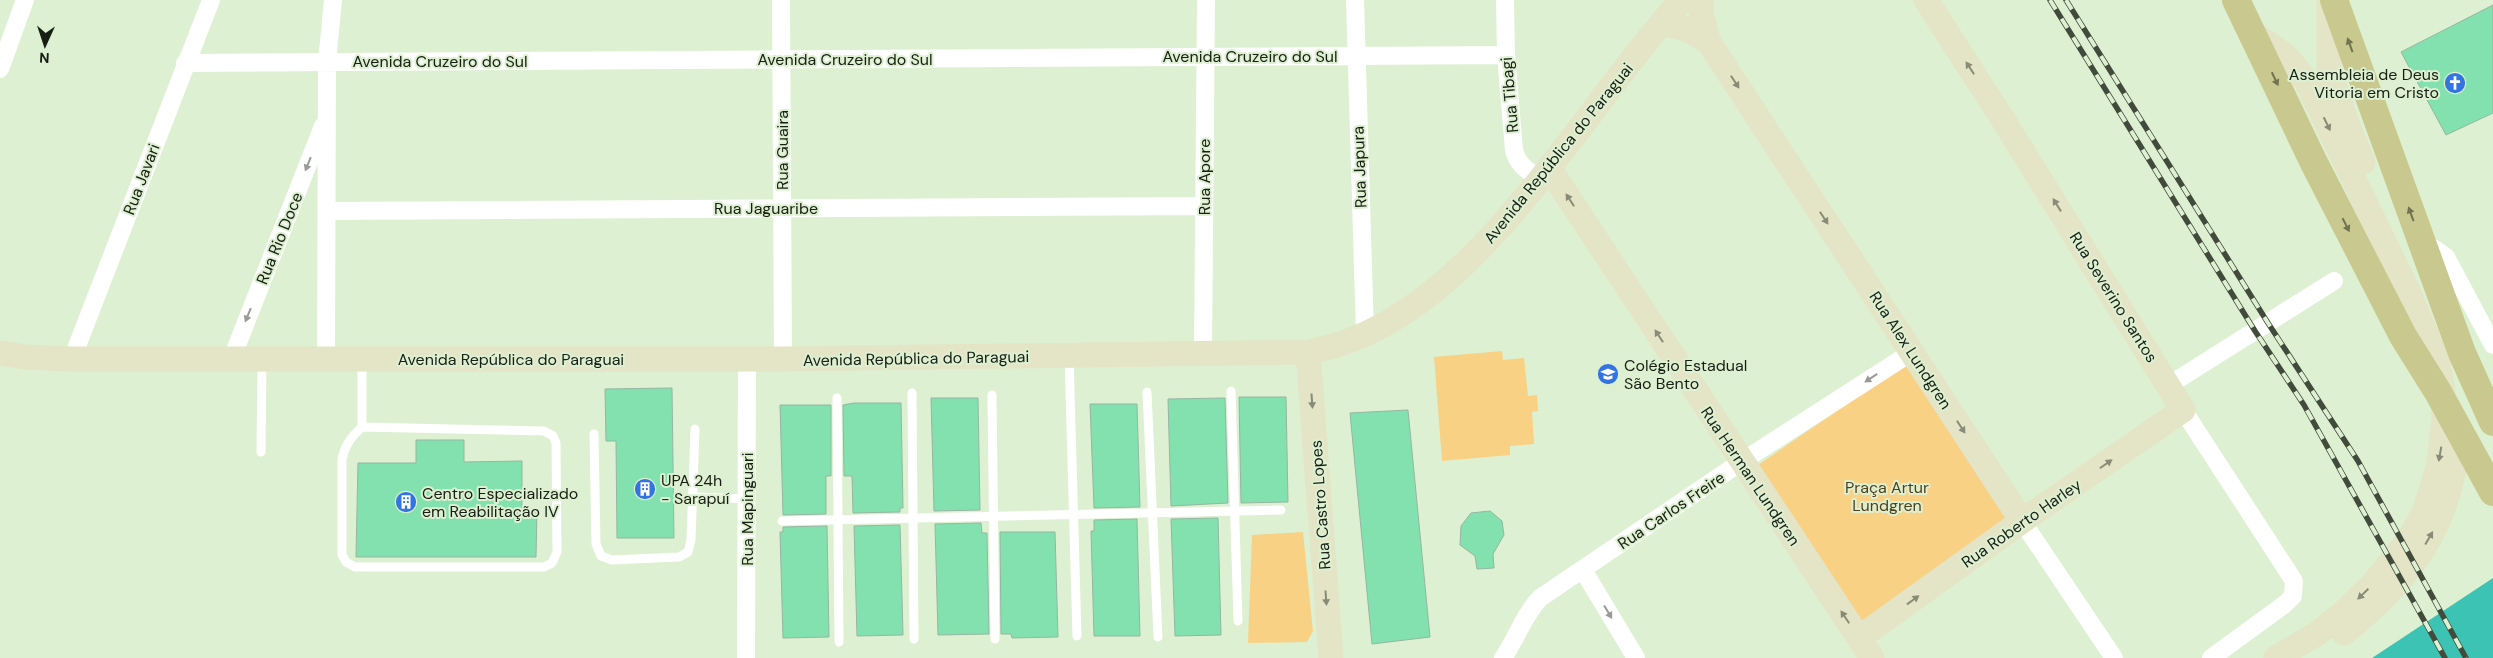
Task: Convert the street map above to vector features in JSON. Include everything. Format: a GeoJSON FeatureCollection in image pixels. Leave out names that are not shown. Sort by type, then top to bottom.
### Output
{"type":"FeatureCollection","features":[{"type":"Feature","properties":{"kind":"main road","name":"Avenida República do Paraguai"},"geometry":{"type":"LineString","coordinates":[[0,353],[25,357],[72,358],[783,359],[1308,352],[1347,344],[1431,292],[1483,247],[1544,174],[1682,0]]}},
{"type":"Feature","properties":{"kind":"main road","name":"Rua Alex Lundgren"},"geometry":{"type":"LineString","coordinates":[[1700,0],[1708,41],[2022,521]]}},
{"type":"Feature","properties":{"kind":"main road","name":"Rua Severino Santos"},"geometry":{"type":"LineString","coordinates":[[1926,0],[2183,410]]}},
{"type":"Feature","properties":{"kind":"main road"},"geometry":{"type":"LineString","coordinates":[[2310,658],[2326,648],[2378,605],[2408,569],[2438,521],[2450,488],[2460,444],[2460,407],[2454,366],[2351,134],[2330,72],[2329,0]]}},
{"type":"Feature","properties":{"kind":"main road"},"geometry":{"type":"LineString","coordinates":[[2334,0],[2462,354],[2493,422]]}},
{"type":"Feature","properties":{"kind":"main road"},"geometry":{"type":"LineString","coordinates":[[2240,3],[2314,162],[2403,336],[2489,484]]}},
{"type":"Feature","properties":{"kind":"main road","name":"Rua Alex Lundgren"},"geometry":{"type":"LineString","coordinates":[[1662,23],[1686,29],[1708,41]]}},
{"type":"Feature","properties":{"kind":"main road"},"geometry":{"type":"LineString","coordinates":[[2254,35],[2278,48],[2294,63],[2306,80],[2409,293],[2438,363],[2443,390],[2444,420],[2438,468],[2424,512],[2409,539],[2371,586],[2342,614],[2318,633],[2276,658]]}},
{"type":"Feature","properties":{"kind":"main road","name":"Rua Herman Lundgren"},"geometry":{"type":"LineString","coordinates":[[1544,174],[1866,648]]}},
{"type":"Feature","properties":{"kind":"main road"},"geometry":{"type":"LineString","coordinates":[[2403,336],[2441,369],[2450,369],[2457,366],[2462,354]]}},
{"type":"Feature","properties":{"kind":"main road","name":"Rua Castro Lopes"},"geometry":{"type":"LineString","coordinates":[[1308,352],[1331,658]]}},
{"type":"Feature","properties":{"kind":"main road"},"geometry":{"type":"LineString","coordinates":[[2446,408],[2449,389],[2459,381],[2468,383],[2479,392]]}},
{"type":"Feature","properties":{"kind":"main road","name":"Rua Roberto Harley"},"geometry":{"type":"LineString","coordinates":[[1866,648],[2022,521],[2183,410]]}},
{"type":"Feature","properties":{"kind":"street"},"geometry":{"type":"LineString","coordinates":[[0,69],[25,0]]}},
{"type":"Feature","properties":{"kind":"street","name":"Rua Javari"},"geometry":{"type":"LineString","coordinates":[[72,358],[211,0]]}},
{"type":"Feature","properties":{"kind":"street","name":"Rua Rio Doce"},"geometry":{"type":"LineString","coordinates":[[326,358],[327,62],[333,0]]}},
{"type":"Feature","properties":{"kind":"street","name":"Rua Guaira"},"geometry":{"type":"LineString","coordinates":[[782,0],[783,359]]}},
{"type":"Feature","properties":{"kind":"street","name":"Rua Apore"},"geometry":{"type":"LineString","coordinates":[[1204,353],[1206,0]]}},
{"type":"Feature","properties":{"kind":"street","name":"Rua Japura"},"geometry":{"type":"LineString","coordinates":[[1355,0],[1355,56],[1366,334]]}},
{"type":"Feature","properties":{"kind":"street","name":"Rua Tibagi"},"geometry":{"type":"LineString","coordinates":[[1505,0],[1506,55],[1516,158],[1544,174]]}},
{"type":"Feature","properties":{"kind":"street","name":"Avenida Cruzeiro do Sul"},"geometry":{"type":"LineString","coordinates":[[185,63],[1506,55]]}},
{"type":"Feature","properties":{"kind":"street","name":"Rua Rio Doce"},"geometry":{"type":"LineString","coordinates":[[232,358],[326,119]]}},
{"type":"Feature","properties":{"kind":"street","name":"Rua Jaguaribe"},"geometry":{"type":"LineString","coordinates":[[327,211],[1204,206]]}},
{"type":"Feature","properties":{"kind":"street"},"geometry":{"type":"LineString","coordinates":[[2421,244],[2435,249],[2446,258],[2493,345]]}},
{"type":"Feature","properties":{"kind":"street"},"geometry":{"type":"LineString","coordinates":[[2169,385],[2334,281]]}},
{"type":"Feature","properties":{"kind":"street","name":"Rua Carlos Freire"},"geometry":{"type":"LineString","coordinates":[[1503,658],[1515,640],[1528,611],[1540,598],[1741,462],[1912,352]]}},
{"type":"Feature","properties":{"kind":"street","name":"Rua Mapinguari"},"geometry":{"type":"LineString","coordinates":[[746,658],[747,359]]}},
{"type":"Feature","properties":{"kind":"street","name":"Rua Severino Santos"},"geometry":{"type":"LineString","coordinates":[[2183,410],[2294,581],[2293,596],[2210,658]]}},
{"type":"Feature","properties":{"kind":"street","name":"Rua Alex Lundgren"},"geometry":{"type":"LineString","coordinates":[[2022,521],[2114,658]]}},
{"type":"Feature","properties":{"kind":"street"},"geometry":{"type":"LineString","coordinates":[[1583,570],[1636,658]]}},
{"type":"Feature","properties":{"kind":"street"},"geometry":{"type":"LineString","coordinates":[[1515,640],[1518,658]]}},
{"type":"Feature","properties":{"kind":"lane"},"geometry":{"type":"LineString","coordinates":[[1069,356],[1077,636]]}},
{"type":"Feature","properties":{"kind":"lane"},"geometry":{"type":"LineString","coordinates":[[261,452],[262,358]]}},
{"type":"Feature","properties":{"kind":"lane"},"geometry":{"type":"LineString","coordinates":[[362,359],[362,428],[345,446],[342,459],[342,555],[346,562],[355,567],[544,567],[552,563],[557,552],[556,443],[552,436],[544,432],[362,428]]}},
{"type":"Feature","properties":{"kind":"lane"},"geometry":{"type":"LineString","coordinates":[[1231,391],[1233,511],[1238,621]]}},
{"type":"Feature","properties":{"kind":"lane"},"geometry":{"type":"LineString","coordinates":[[1147,392],[1158,637]]}},
{"type":"Feature","properties":{"kind":"lane"},"geometry":{"type":"LineString","coordinates":[[912,393],[914,639]]}},
{"type":"Feature","properties":{"kind":"lane"},"geometry":{"type":"LineString","coordinates":[[992,395],[995,639]]}},
{"type":"Feature","properties":{"kind":"lane"},"geometry":{"type":"LineString","coordinates":[[837,398],[839,642]]}},
{"type":"Feature","properties":{"kind":"lane"},"geometry":{"type":"LineString","coordinates":[[594,434],[596,544],[601,556],[612,560],[679,557],[688,552],[691,540],[695,428]]}},
{"type":"Feature","properties":{"kind":"lane"},"geometry":{"type":"LineString","coordinates":[[694,497],[747,499]]}},
{"type":"Feature","properties":{"kind":"lane"},"geometry":{"type":"LineString","coordinates":[[782,521],[1281,510]]}},
{"type":"Feature","properties":{"kind":"green space"},"geometry":{"type":"Polygon","coordinates":[[[1502,351],[1503,360],[1524,358],[1528,396],[1537,395],[1538,411],[1532,412],[1534,444],[1510,446],[1510,455],[1442,461],[1434,357],[1502,351]]]}},
{"type":"Feature","properties":{"kind":"green space","name":"Praça Artur Lundgren"},"geometry":{"type":"Polygon","coordinates":[[[1909,362],[2013,519],[1862,626],[1758,465],[1909,362]]]}},
{"type":"Feature","properties":{"kind":"green space"},"geometry":{"type":"Polygon","coordinates":[[[1303,532],[1313,631],[1307,642],[1248,643],[1252,535],[1303,532]]]}},
{"type":"Feature","properties":{"kind":"water"},"geometry":{"type":"Polygon","coordinates":[[[2493,578],[2493,658],[2372,658],[2493,578]]]}},
{"type":"Feature","properties":{"kind":"building","name":"Assembleia de Deus Vitoria em Cristo"},"geometry":{"type":"Polygon","coordinates":[[[2493,5],[2493,113],[2446,135],[2401,52],[2493,5]]]}},
{"type":"Feature","properties":{"kind":"building","name":"UPA 24h - Sarapuí"},"geometry":{"type":"Polygon","coordinates":[[[672,388],[674,538],[617,538],[616,441],[606,441],[605,389],[672,388]]]}},
{"type":"Feature","properties":{"kind":"building"},"geometry":{"type":"Polygon","coordinates":[[[1239,397],[1286,397],[1288,502],[1241,503],[1239,397]]]}},
{"type":"Feature","properties":{"kind":"building"},"geometry":{"type":"Polygon","coordinates":[[[931,398],[978,398],[980,510],[934,511],[931,398]]]}},
{"type":"Feature","properties":{"kind":"building"},"geometry":{"type":"Polygon","coordinates":[[[1225,398],[1228,503],[1171,506],[1168,399],[1225,398]]]}},
{"type":"Feature","properties":{"kind":"building"},"geometry":{"type":"Polygon","coordinates":[[[854,403],[901,403],[903,508],[900,508],[900,512],[853,513],[852,476],[844,476],[843,405],[854,403]]]}},
{"type":"Feature","properties":{"kind":"building"},"geometry":{"type":"Polygon","coordinates":[[[1090,404],[1137,404],[1140,507],[1094,508],[1090,404]]]}},
{"type":"Feature","properties":{"kind":"building"},"geometry":{"type":"Polygon","coordinates":[[[780,405],[831,405],[831,476],[826,476],[826,514],[783,515],[780,405]]]}},
{"type":"Feature","properties":{"kind":"building"},"geometry":{"type":"Polygon","coordinates":[[[1408,410],[1430,637],[1372,644],[1350,413],[1408,410]]]}},
{"type":"Feature","properties":{"kind":"building","name":"Centro Especializado em Reabilitação IV"},"geometry":{"type":"Polygon","coordinates":[[[416,440],[464,440],[464,462],[522,461],[522,511],[537,511],[536,557],[356,557],[358,463],[416,463],[416,440]]]}},
{"type":"Feature","properties":{"kind":"building"},"geometry":{"type":"Polygon","coordinates":[[[1490,511],[1502,521],[1504,535],[1493,554],[1494,568],[1477,569],[1475,556],[1460,545],[1461,526],[1471,513],[1490,511]]]}},
{"type":"Feature","properties":{"kind":"building"},"geometry":{"type":"Polygon","coordinates":[[[1218,518],[1221,635],[1175,636],[1171,519],[1218,518]]]}},
{"type":"Feature","properties":{"kind":"building"},"geometry":{"type":"Polygon","coordinates":[[[1137,519],[1140,636],[1094,636],[1091,531],[1094,531],[1094,520],[1137,519]]]}},
{"type":"Feature","properties":{"kind":"building"},"geometry":{"type":"Polygon","coordinates":[[[981,523],[982,533],[987,533],[989,634],[938,635],[935,524],[981,523]]]}},
{"type":"Feature","properties":{"kind":"building"},"geometry":{"type":"Polygon","coordinates":[[[900,525],[903,635],[857,636],[854,526],[900,525]]]}},
{"type":"Feature","properties":{"kind":"building"},"geometry":{"type":"Polygon","coordinates":[[[827,526],[829,637],[783,638],[780,532],[783,532],[783,527],[827,526]]]}},
{"type":"Feature","properties":{"kind":"building"},"geometry":{"type":"Polygon","coordinates":[[[1000,532],[1055,532],[1058,637],[1012,638],[1011,634],[1001,634],[1000,532]]]}},
{"type":"Feature","properties":{"kind":"railway"},"geometry":{"type":"LineString","coordinates":[[2050,0],[2255,331],[2304,405],[2445,658]]}},
{"type":"Feature","properties":{"kind":"railway"},"geometry":{"type":"LineString","coordinates":[[2066,0],[2268,323],[2358,461],[2466,658]]}},
{"type":"Feature","properties":{"kind":"place","name":"Assembleia de Deus Vitoria em Cristo"},"geometry":{"type":"Point","coordinates":[2455,83]}},
{"type":"Feature","properties":{"kind":"place","name":"Colégio Estadual São Bento"},"geometry":{"type":"Point","coordinates":[1608,374]}},
{"type":"Feature","properties":{"kind":"place","name":"UPA 24h - Sarapuí"},"geometry":{"type":"Point","coordinates":[645,489]}},
{"type":"Feature","properties":{"kind":"place","name":"Centro Especializado em Reabilitação IV"},"geometry":{"type":"Point","coordinates":[406,502]}}]}
